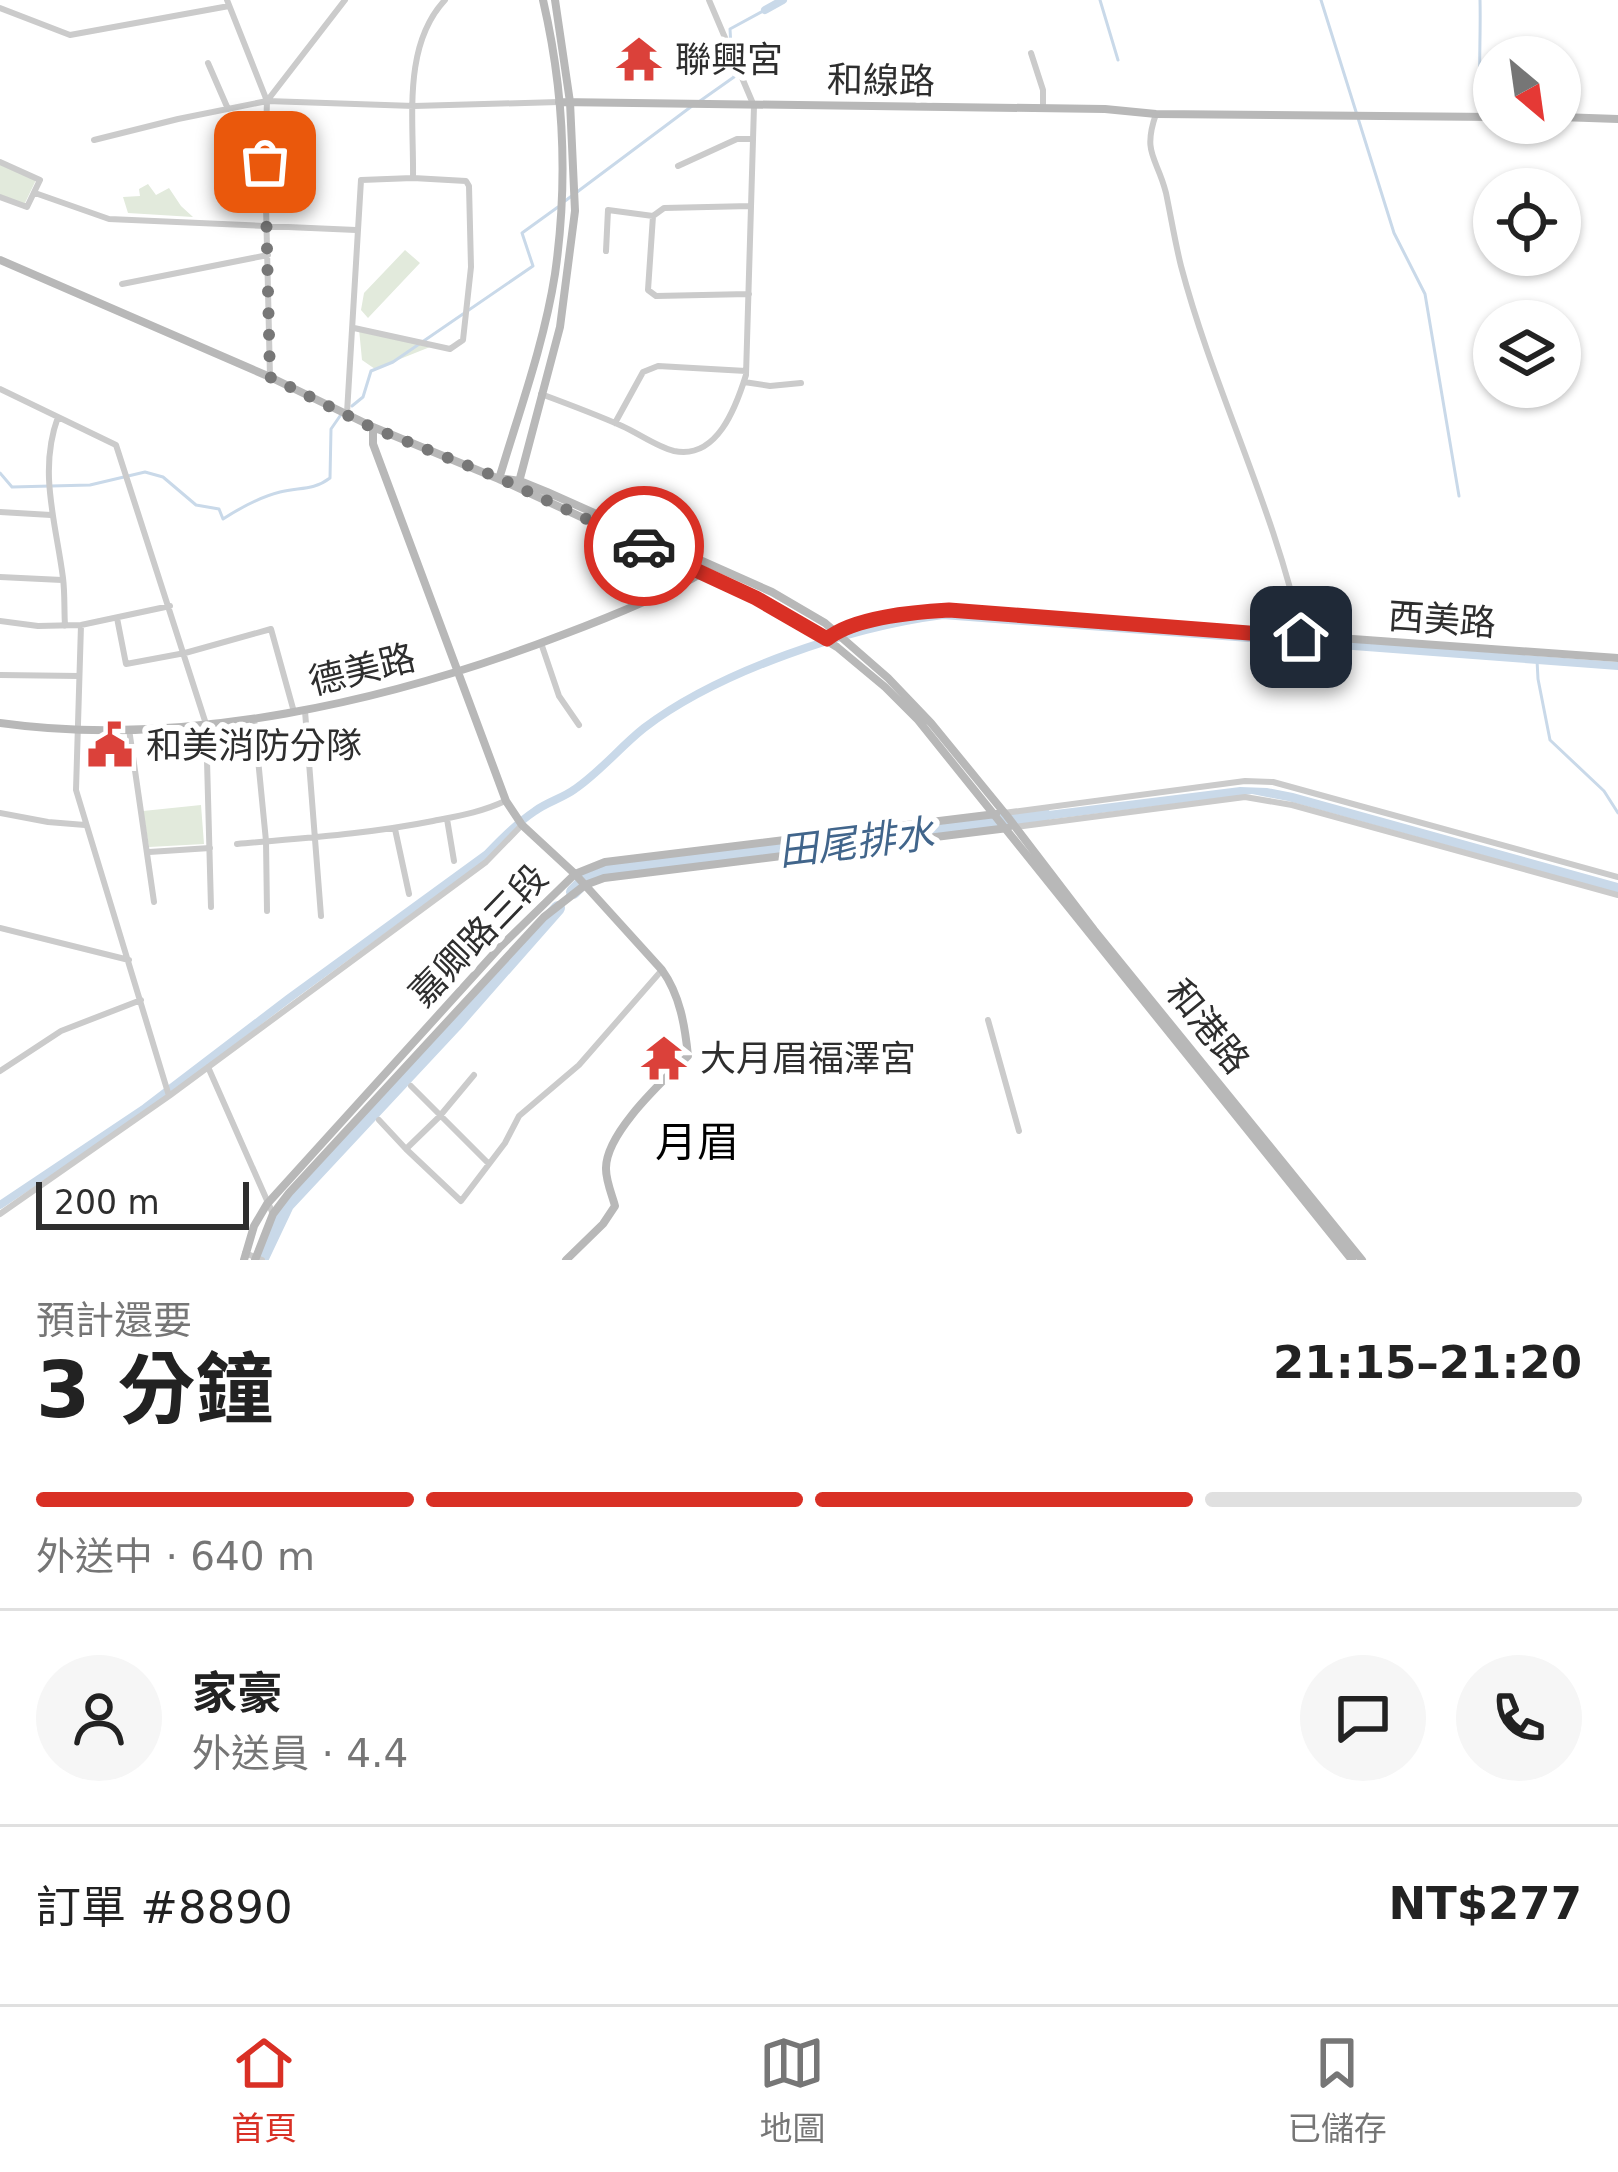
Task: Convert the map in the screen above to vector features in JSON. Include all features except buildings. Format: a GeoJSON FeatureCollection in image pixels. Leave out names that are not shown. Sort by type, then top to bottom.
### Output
{"type":"FeatureCollection","features":[{"type":"Feature","properties":{"kind":"street"},"geometry":{"type":"LineString","coordinates":[[267,101],[345,0]]}},
{"type":"Feature","properties":{"kind":"street"},"geometry":{"type":"LineString","coordinates":[[413,178],[416,59],[428,20],[445,0]]}},
{"type":"Feature","properties":{"kind":"street"},"geometry":{"type":"LineString","coordinates":[[499,478],[536,360],[554,276],[564,102],[543,0]]}},
{"type":"Feature","properties":{"kind":"street"},"geometry":{"type":"LineString","coordinates":[[519,485],[560,327],[575,211],[555,0]]}},
{"type":"Feature","properties":{"kind":"street"},"geometry":{"type":"LineString","coordinates":[[540,394],[674,451],[699,449],[732,415],[746,371],[754,106],[709,0]]}},
{"type":"Feature","properties":{"kind":"street"},"geometry":{"type":"LineString","coordinates":[[0,8],[70,35],[228,3],[267,101],[270,377]]}},
{"type":"Feature","properties":{"kind":"street"},"geometry":{"type":"LineString","coordinates":[[1031,53],[1043,90],[1043,108]]}},
{"type":"Feature","properties":{"kind":"street"},"geometry":{"type":"LineString","coordinates":[[208,63],[228,109]]}},
{"type":"Feature","properties":{"kind":"street","name":"和線路"},"geometry":{"type":"LineString","coordinates":[[94,140],[267,101],[1473,117]]}},
{"type":"Feature","properties":{"kind":"street"},"geometry":{"type":"LineString","coordinates":[[1156,114],[1149,134],[1151,157],[1164,186],[1181,266],[1269,519],[1301,637]]}},
{"type":"Feature","properties":{"kind":"street"},"geometry":{"type":"LineString","coordinates":[[1581,117],[1618,118]]}},
{"type":"Feature","properties":{"kind":"street"},"geometry":{"type":"LineString","coordinates":[[678,166],[737,139],[753,139]]}},
{"type":"Feature","properties":{"kind":"street"},"geometry":{"type":"LineString","coordinates":[[0,162],[40,180],[27,207],[0,197]]}},
{"type":"Feature","properties":{"kind":"street"},"geometry":{"type":"LineString","coordinates":[[347,413],[361,180],[461,179],[469,186],[471,268],[463,340],[450,349],[354,328]]}},
{"type":"Feature","properties":{"kind":"street"},"geometry":{"type":"LineString","coordinates":[[35,193],[109,219],[356,230]]}},
{"type":"Feature","properties":{"kind":"street"},"geometry":{"type":"LineString","coordinates":[[607,251],[608,210],[653,216],[664,208],[751,206]]}},
{"type":"Feature","properties":{"kind":"street"},"geometry":{"type":"LineString","coordinates":[[653,216],[648,290],[656,296],[749,294]]}},
{"type":"Feature","properties":{"kind":"street"},"geometry":{"type":"LineString","coordinates":[[122,284],[268,255]]}},
{"type":"Feature","properties":{"kind":"street"},"geometry":{"type":"LineString","coordinates":[[0,260],[270,377],[373,428],[716,565],[825,623],[830,637]]}},
{"type":"Feature","properties":{"kind":"street"},"geometry":{"type":"LineString","coordinates":[[615,423],[643,372],[658,366],[746,371]]}},
{"type":"Feature","properties":{"kind":"street"},"geometry":{"type":"LineString","coordinates":[[744,382],[770,386],[800,382]]}},
{"type":"Feature","properties":{"kind":"street"},"geometry":{"type":"LineString","coordinates":[[0,389],[116,445],[206,724],[211,907]]}},
{"type":"Feature","properties":{"kind":"street"},"geometry":{"type":"LineString","coordinates":[[58,416],[47,486],[63,580],[65,626]]}},
{"type":"Feature","properties":{"kind":"street"},"geometry":{"type":"LineString","coordinates":[[373,428],[374,444],[506,801],[522,825],[662,970],[680,1005],[688,1056],[628,1118],[605,1168],[615,1206],[566,1260]]}},
{"type":"Feature","properties":{"kind":"street"},"geometry":{"type":"LineString","coordinates":[[519,485],[830,637]]}},
{"type":"Feature","properties":{"kind":"street"},"geometry":{"type":"LineString","coordinates":[[0,512],[51,515]]}},
{"type":"Feature","properties":{"kind":"street","name":"德美路"},"geometry":{"type":"LineString","coordinates":[[0,723],[77,731],[206,724],[299,712],[457,673],[541,644],[716,565]]}},
{"type":"Feature","properties":{"kind":"street"},"geometry":{"type":"LineString","coordinates":[[0,577],[63,580]]}},
{"type":"Feature","properties":{"kind":"street"},"geometry":{"type":"LineString","coordinates":[[765,603],[772,592]]}},
{"type":"Feature","properties":{"kind":"street"},"geometry":{"type":"LineString","coordinates":[[0,621],[81,625],[170,606]]}},
{"type":"Feature","properties":{"kind":"street","name":"西美路"},"geometry":{"type":"LineString","coordinates":[[830,637],[892,616],[949,610],[1618,658]]}},
{"type":"Feature","properties":{"kind":"street"},"geometry":{"type":"LineString","coordinates":[[117,618],[126,664],[271,629],[299,712],[321,916]]}},
{"type":"Feature","properties":{"kind":"street"},"geometry":{"type":"LineString","coordinates":[[81,625],[76,790],[169,1096]]}},
{"type":"Feature","properties":{"kind":"street","name":"和港路"},"geometry":{"type":"LineString","coordinates":[[830,637],[918,720],[1362,1260]]}},
{"type":"Feature","properties":{"kind":"street"},"geometry":{"type":"LineString","coordinates":[[541,644],[559,696],[579,725]]}},
{"type":"Feature","properties":{"kind":"street"},"geometry":{"type":"LineString","coordinates":[[0,675],[79,676]]}},
{"type":"Feature","properties":{"kind":"street"},"geometry":{"type":"LineString","coordinates":[[254,718],[266,842],[267,911]]}},
{"type":"Feature","properties":{"kind":"street"},"geometry":{"type":"LineString","coordinates":[[129,729],[154,902]]}},
{"type":"Feature","properties":{"kind":"street"},"geometry":{"type":"LineString","coordinates":[[1245,781],[1245,797]]}},
{"type":"Feature","properties":{"kind":"street"},"geometry":{"type":"LineString","coordinates":[[1004,821],[1245,781],[1273,782],[1618,877]]}},
{"type":"Feature","properties":{"kind":"street"},"geometry":{"type":"LineString","coordinates":[[1004,821],[1245,797],[1292,805],[1618,895]]}},
{"type":"Feature","properties":{"kind":"street"},"geometry":{"type":"LineString","coordinates":[[237,844],[395,829],[484,811],[506,801]]}},
{"type":"Feature","properties":{"kind":"street"},"geometry":{"type":"LineString","coordinates":[[0,813],[85,825]]}},
{"type":"Feature","properties":{"kind":"street"},"geometry":{"type":"LineString","coordinates":[[448,819],[454,861]]}},
{"type":"Feature","properties":{"kind":"street","name":"和港路"},"geometry":{"type":"LineString","coordinates":[[1004,821],[1352,1260]]}},
{"type":"Feature","properties":{"kind":"street","name":"嘉卿路三段"},"geometry":{"type":"LineString","coordinates":[[257,1260],[273,1214],[303,1178],[579,879],[1004,821]]}},
{"type":"Feature","properties":{"kind":"street","name":"嘉卿路三段"},"geometry":{"type":"LineString","coordinates":[[244,1257],[267,1204],[484,964],[579,879],[605,862],[1004,821]]}},
{"type":"Feature","properties":{"kind":"street"},"geometry":{"type":"LineString","coordinates":[[0,1214],[486,862],[522,825]]}},
{"type":"Feature","properties":{"kind":"street"},"geometry":{"type":"LineString","coordinates":[[395,829],[409,894]]}},
{"type":"Feature","properties":{"kind":"street"},"geometry":{"type":"LineString","coordinates":[[149,852],[210,848]]}},
{"type":"Feature","properties":{"kind":"street"},"geometry":{"type":"LineString","coordinates":[[0,928],[128,960]]}},
{"type":"Feature","properties":{"kind":"street"},"geometry":{"type":"LineString","coordinates":[[379,1120],[461,1201],[505,1143],[519,1115],[579,1065],[662,970]]}},
{"type":"Feature","properties":{"kind":"street"},"geometry":{"type":"LineString","coordinates":[[0,1071],[61,1031],[141,1000]]}},
{"type":"Feature","properties":{"kind":"street"},"geometry":{"type":"LineString","coordinates":[[988,1020],[1019,1131]]}},
{"type":"Feature","properties":{"kind":"street"},"geometry":{"type":"LineString","coordinates":[[208,1067],[273,1214]]}},
{"type":"Feature","properties":{"kind":"street"},"geometry":{"type":"LineString","coordinates":[[406,1149],[474,1075]]}},
{"type":"Feature","properties":{"kind":"street"},"geometry":{"type":"LineString","coordinates":[[410,1086],[489,1165]]}},
{"type":"Feature","properties":{"kind":"street"},"geometry":{"type":"LineString","coordinates":[[244,1257],[257,1260]]}},
{"type":"Feature","properties":{"kind":"shaded area"},"geometry":{"type":"Polygon","coordinates":[[[0,164],[36,180],[24,205],[0,195],[0,164]]]}},
{"type":"Feature","properties":{"kind":"shaded area"},"geometry":{"type":"Polygon","coordinates":[[[148,184],[156,195],[169,188],[193,217],[128,213],[123,197],[140,196],[139,189],[148,184]]]}},
{"type":"Feature","properties":{"kind":"shaded area"},"geometry":{"type":"Polygon","coordinates":[[[405,250],[420,263],[368,318],[361,310],[364,293],[405,250]]]}},
{"type":"Feature","properties":{"kind":"shaded area"},"geometry":{"type":"Polygon","coordinates":[[[359,329],[430,347],[375,369],[362,360],[359,329]]]}},
{"type":"Feature","properties":{"kind":"shaded area"},"geometry":{"type":"Polygon","coordinates":[[[201,805],[204,844],[149,847],[143,811],[201,805]]]}},
{"type":"Feature","properties":{"kind":"water"},"geometry":{"type":"Polygon","coordinates":[[[1240,787],[1293,793],[1618,883],[1618,893],[1252,794],[1030,822],[1024,814],[1240,787]]]}},
{"type":"Feature","properties":{"kind":"waterway"},"geometry":{"type":"LineString","coordinates":[[765,10],[783,0]]}},
{"type":"Feature","properties":{"kind":"waterway"},"geometry":{"type":"LineString","coordinates":[[1100,0],[1118,60]]}},
{"type":"Feature","properties":{"kind":"waterway"},"geometry":{"type":"LineString","coordinates":[[1321,0],[1394,233],[1425,294],[1459,496]]}},
{"type":"Feature","properties":{"kind":"waterway"},"geometry":{"type":"LineString","coordinates":[[1480,0],[1480,36]]}},
{"type":"Feature","properties":{"kind":"waterway"},"geometry":{"type":"LineString","coordinates":[[731,47],[730,29],[765,10]]}},
{"type":"Feature","properties":{"kind":"waterway"},"geometry":{"type":"LineString","coordinates":[[700,101],[734,77],[733,62]]}},
{"type":"Feature","properties":{"kind":"waterway"},"geometry":{"type":"LineString","coordinates":[[565,201],[692,106]]}},
{"type":"Feature","properties":{"kind":"waterway"},"geometry":{"type":"LineString","coordinates":[[352,406],[363,397],[371,371],[393,362],[533,266],[522,233],[558,207]]}},
{"type":"Feature","properties":{"kind":"waterway"},"geometry":{"type":"LineString","coordinates":[[0,473],[12,487],[90,485],[145,472],[163,477],[196,505],[219,509],[223,519],[265,497],[330,478],[331,429],[340,416]]}},
{"type":"Feature","properties":{"kind":"waterway"},"geometry":{"type":"LineString","coordinates":[[0,1205],[145,1108],[487,854],[528,816],[584,782],[644,728],[709,688],[827,641],[943,615],[1618,666]]}},
{"type":"Feature","properties":{"kind":"waterway"},"geometry":{"type":"LineString","coordinates":[[1537,660],[1550,740],[1604,791],[1618,813]]}},
{"type":"Feature","properties":{"kind":"waterway","name":"田尾排水"},"geometry":{"type":"LineString","coordinates":[[573,892],[590,875],[628,868],[1044,815]]}},
{"type":"Feature","properties":{"kind":"waterway","name":"田尾排水"},"geometry":{"type":"LineString","coordinates":[[261,1260],[287,1205],[558,908]]}},
{"type":"Feature","properties":{"kind":"way so far"},"geometry":{"type":"LineString","coordinates":[[265,162],[270,377],[373,428],[499,478],[644,546]]}},
{"type":"Feature","properties":{"kind":"place","name":"聯興宮"},"geometry":{"type":"Point","coordinates":[639,59]}},
{"type":"Feature","properties":{"kind":"place","name":"和美消防分隊"},"geometry":{"type":"Point","coordinates":[110,745]}},
{"type":"Feature","properties":{"kind":"place","name":"大月眉福澤宮"},"geometry":{"type":"Point","coordinates":[664,1058]}},
{"type":"Feature","properties":{"kind":"district","name":"月眉"},"geometry":{"type":"Point","coordinates":[697,1142]}},
{"type":"Feature","properties":{"kind":"route"},"geometry":{"type":"LineString","coordinates":[[644,546],[756,598],[827,639],[835,632],[892,616],[949,610],[1301,637]]}}]}
